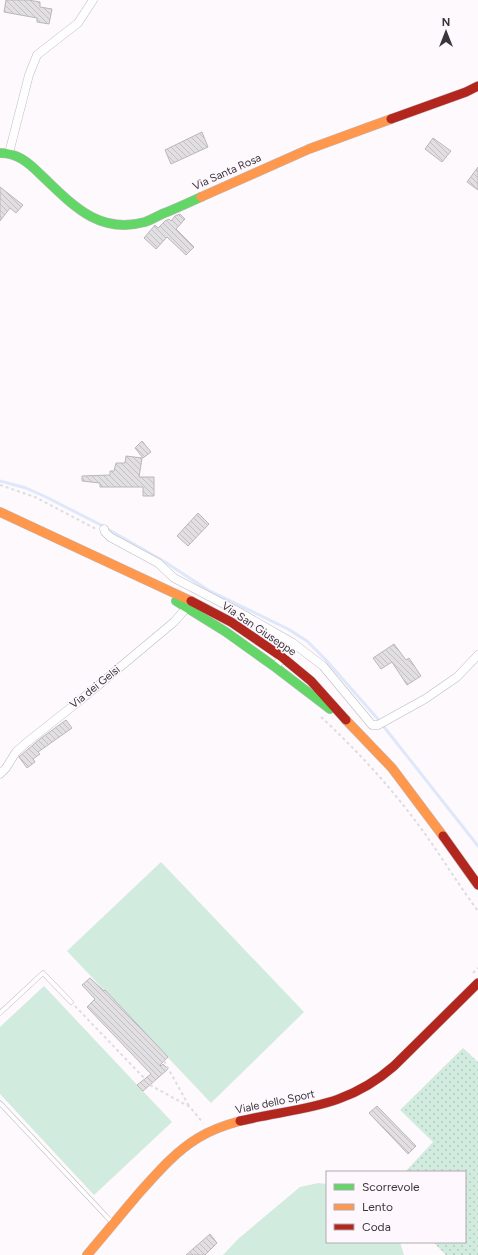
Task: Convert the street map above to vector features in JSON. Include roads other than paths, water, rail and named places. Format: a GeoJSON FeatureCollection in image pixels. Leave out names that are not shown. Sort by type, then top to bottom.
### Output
{"type":"FeatureCollection","features":[{"type":"Feature","properties":{"kind":"street"},"geometry":{"type":"LineString","coordinates":[[4,153],[37,54],[78,23],[93,0]]}},
{"type":"Feature","properties":{"kind":"street","name":"Via Santa Rosa"},"geometry":{"type":"LineString","coordinates":[[4,153],[22,158],[84,214],[99,222],[114,225],[129,225],[145,222],[309,148],[466,92],[478,86]]}},
{"type":"Feature","properties":{"kind":"street","name":"Via San Giuseppe"},"geometry":{"type":"LineString","coordinates":[[0,512],[141,579],[190,605],[231,622],[282,657],[311,681],[392,768],[478,885]]}},
{"type":"Feature","properties":{"kind":"street"},"geometry":{"type":"LineString","coordinates":[[104,528],[104,532],[110,537],[158,563],[174,578],[239,612],[293,643],[322,666],[372,725],[381,723],[425,699],[457,676],[478,655]]}},
{"type":"Feature","properties":{"kind":"street","name":"Via San Giuseppe"},"geometry":{"type":"LineString","coordinates":[[190,605],[275,666],[348,722]]}},
{"type":"Feature","properties":{"kind":"street","name":"Via dei Gelsi"},"geometry":{"type":"LineString","coordinates":[[0,774],[6,768],[16,752],[26,743],[83,698],[168,627],[190,605]]}},
{"type":"Feature","properties":{"kind":"street"},"geometry":{"type":"LineString","coordinates":[[275,666],[293,643]]}},
{"type":"Feature","properties":{"kind":"street","name":"Viale dello Sport"},"geometry":{"type":"LineString","coordinates":[[87,1255],[154,1176],[175,1154],[191,1142],[208,1132],[237,1121],[299,1110],[330,1102],[357,1092],[380,1078],[409,1053],[478,983]]}},
{"type":"Feature","properties":{"kind":"lane"},"geometry":{"type":"LineString","coordinates":[[0,1013],[43,973],[71,1002]]}},
{"type":"Feature","properties":{"kind":"lane"},"geometry":{"type":"LineString","coordinates":[[0,1103],[114,1223]]}},
{"type":"Feature","properties":{"kind":"waterway"},"geometry":{"type":"LineString","coordinates":[[0,481],[26,488],[99,524],[165,562],[208,590],[288,629],[307,641],[326,660],[377,718],[478,846]]}}]}
